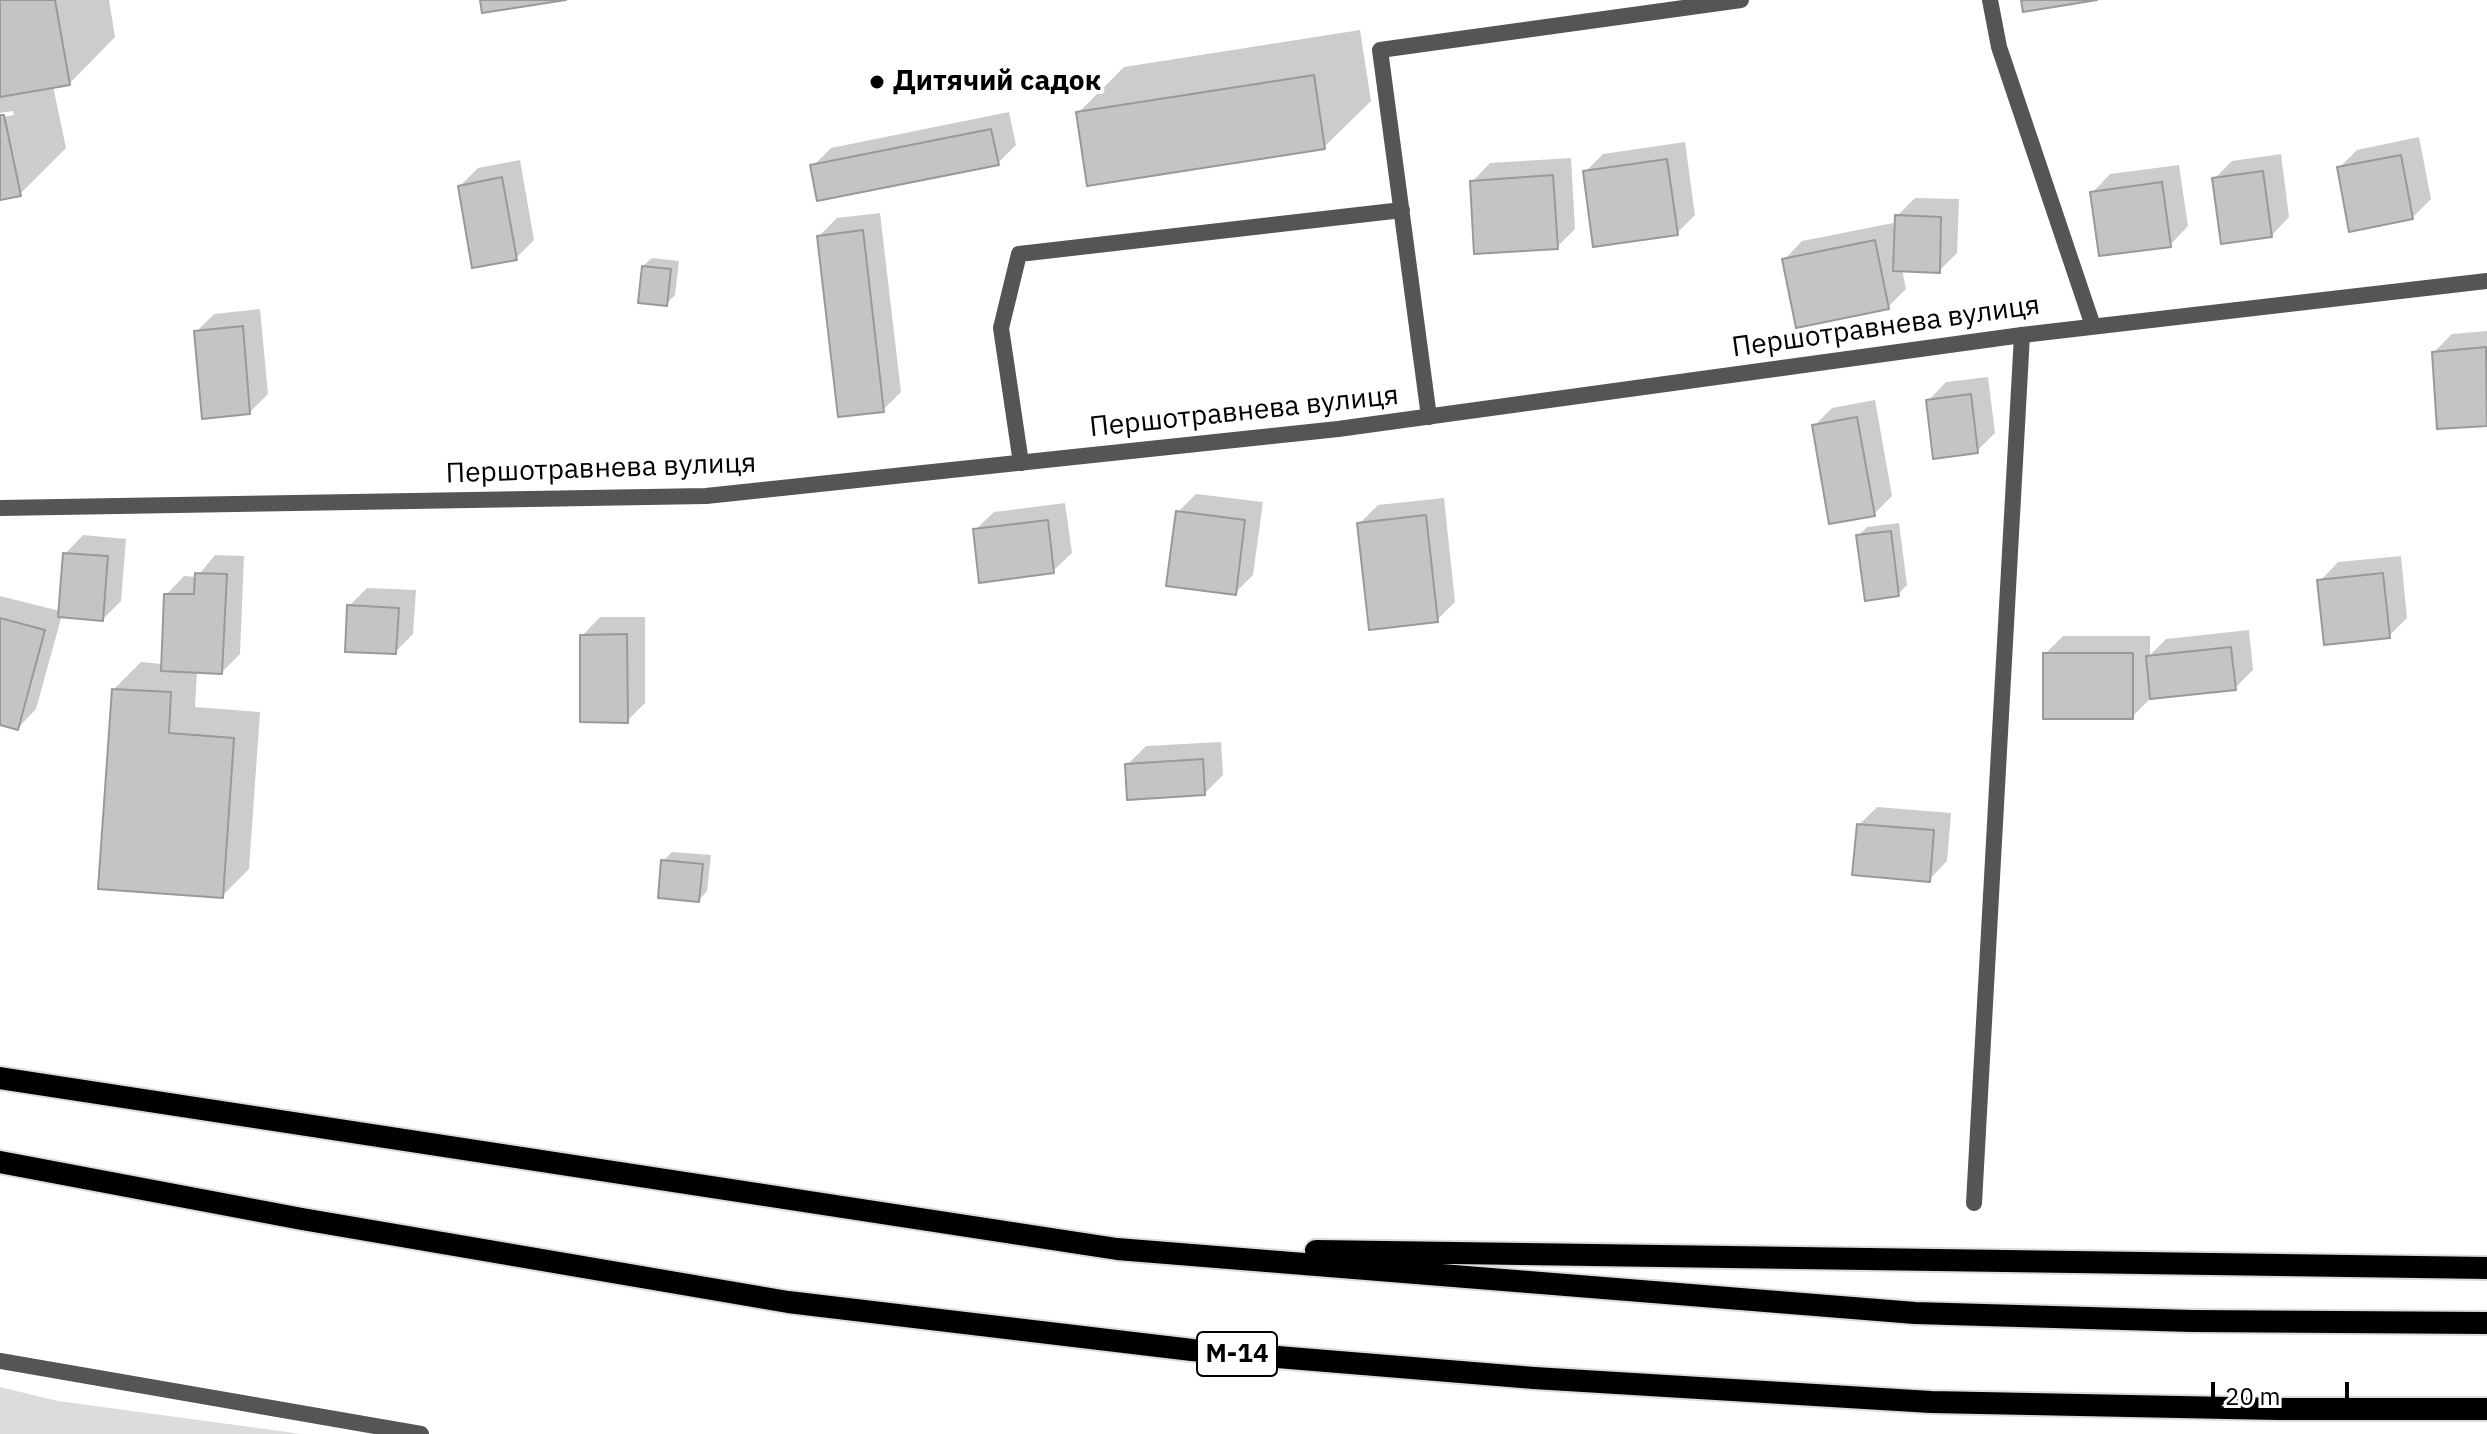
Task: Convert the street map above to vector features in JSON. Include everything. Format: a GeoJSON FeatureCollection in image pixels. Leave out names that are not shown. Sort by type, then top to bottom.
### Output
{"type":"FeatureCollection","features":[{"type":"Feature","properties":{"kind":"highway"},"geometry":{"type":"LineString","coordinates":[[0,1078],[1117,1249],[1915,1313],[2192,1321],[2487,1323]]}},
{"type":"Feature","properties":{"kind":"highway","name":"М-14"},"geometry":{"type":"LineString","coordinates":[[0,1162],[302,1219],[788,1302],[1192,1350],[1534,1378],[1931,1402],[2278,1409],[2487,1409]]}},
{"type":"Feature","properties":{"kind":"highway"},"geometry":{"type":"LineString","coordinates":[[1117,1249],[2487,1268]]}},
{"type":"Feature","properties":{"kind":"street"},"geometry":{"type":"LineString","coordinates":[[1429,417],[1380,50],[1741,0]]}},
{"type":"Feature","properties":{"kind":"street"},"geometry":{"type":"LineString","coordinates":[[1990,0],[1999,47],[2093,326]]}},
{"type":"Feature","properties":{"kind":"street"},"geometry":{"type":"LineString","coordinates":[[1021,463],[1001,328],[1019,254],[1402,210]]}},
{"type":"Feature","properties":{"kind":"street","name":"Першотравнева вулиця"},"geometry":{"type":"LineString","coordinates":[[0,508],[706,496],[1338,429],[2022,335],[2487,281]]}},
{"type":"Feature","properties":{"kind":"street"},"geometry":{"type":"LineString","coordinates":[[1974,1203],[2022,335]]}},
{"type":"Feature","properties":{"kind":"street"},"geometry":{"type":"LineString","coordinates":[[0,1361],[421,1434]]}},
{"type":"Feature","properties":{"kind":"shaded area"},"geometry":{"type":"Polygon","coordinates":[[[0,1387],[58,1401],[302,1434],[0,1434],[0,1387]]]}},
{"type":"Feature","properties":{"kind":"building"},"geometry":{"type":"Polygon","coordinates":[[[0,0],[55,0],[70,85],[0,97],[0,0]]]}},
{"type":"Feature","properties":{"kind":"building"},"geometry":{"type":"Polygon","coordinates":[[[480,0],[566,0],[482,13],[480,0]]]}},
{"type":"Feature","properties":{"kind":"building"},"geometry":{"type":"Polygon","coordinates":[[[2021,0],[2097,0],[2023,12],[2021,0]]]}},
{"type":"Feature","properties":{"kind":"building"},"geometry":{"type":"Polygon","coordinates":[[[1314,75],[1325,149],[1087,186],[1076,112],[1314,75]]]}},
{"type":"Feature","properties":{"kind":"building"},"geometry":{"type":"Polygon","coordinates":[[[0,115],[4,115],[21,196],[0,200],[0,115]]]}},
{"type":"Feature","properties":{"kind":"building"},"geometry":{"type":"Polygon","coordinates":[[[991,129],[999,165],[817,201],[810,165],[991,129]]]}},
{"type":"Feature","properties":{"kind":"building"},"geometry":{"type":"Polygon","coordinates":[[[2401,155],[2413,219],[2349,232],[2337,167],[2401,155]]]}},
{"type":"Feature","properties":{"kind":"building"},"geometry":{"type":"Polygon","coordinates":[[[1667,159],[1678,235],[1593,247],[1583,171],[1667,159]]]}},
{"type":"Feature","properties":{"kind":"building"},"geometry":{"type":"Polygon","coordinates":[[[2263,171],[2272,237],[2221,244],[2212,178],[2263,171]]]}},
{"type":"Feature","properties":{"kind":"building"},"geometry":{"type":"Polygon","coordinates":[[[1553,175],[1558,249],[1474,254],[1470,181],[1553,175]]]}},
{"type":"Feature","properties":{"kind":"building"},"geometry":{"type":"Polygon","coordinates":[[[502,177],[517,260],[472,268],[458,186],[502,177]]]}},
{"type":"Feature","properties":{"kind":"building"},"geometry":{"type":"Polygon","coordinates":[[[2162,182],[2171,247],[2099,256],[2090,192],[2162,182]]]}},
{"type":"Feature","properties":{"kind":"building"},"geometry":{"type":"Polygon","coordinates":[[[1895,215],[1941,217],[1940,273],[1893,271],[1895,215]]]}},
{"type":"Feature","properties":{"kind":"building"},"geometry":{"type":"Polygon","coordinates":[[[863,230],[884,412],[838,417],[817,236],[863,230]]]}},
{"type":"Feature","properties":{"kind":"building"},"geometry":{"type":"Polygon","coordinates":[[[1875,240],[1889,309],[1796,328],[1782,259],[1875,240]]]}},
{"type":"Feature","properties":{"kind":"building"},"geometry":{"type":"Polygon","coordinates":[[[642,266],[671,269],[667,306],[638,303],[642,266]]]}},
{"type":"Feature","properties":{"kind":"building"},"geometry":{"type":"Polygon","coordinates":[[[243,326],[250,414],[202,419],[194,331],[243,326]]]}},
{"type":"Feature","properties":{"kind":"building"},"geometry":{"type":"Polygon","coordinates":[[[2486,347],[2487,426],[2437,429],[2432,352],[2486,347]]]}},
{"type":"Feature","properties":{"kind":"building"},"geometry":{"type":"Polygon","coordinates":[[[1971,394],[1978,453],[1933,459],[1926,400],[1971,394]]]}},
{"type":"Feature","properties":{"kind":"building"},"geometry":{"type":"Polygon","coordinates":[[[1857,417],[1875,516],[1829,524],[1812,425],[1857,417]]]}},
{"type":"Feature","properties":{"kind":"building"},"geometry":{"type":"Polygon","coordinates":[[[1176,511],[1245,520],[1236,595],[1166,586],[1176,511]]]}},
{"type":"Feature","properties":{"kind":"building"},"geometry":{"type":"Polygon","coordinates":[[[1426,515],[1438,622],[1369,630],[1357,523],[1426,515]]]}},
{"type":"Feature","properties":{"kind":"building"},"geometry":{"type":"Polygon","coordinates":[[[1048,520],[1054,573],[979,583],[973,529],[1048,520]]]}},
{"type":"Feature","properties":{"kind":"building"},"geometry":{"type":"Polygon","coordinates":[[[1891,531],[1899,596],[1865,601],[1856,535],[1891,531]]]}},
{"type":"Feature","properties":{"kind":"building"},"geometry":{"type":"Polygon","coordinates":[[[63,553],[108,556],[103,621],[58,617],[63,553]]]}},
{"type":"Feature","properties":{"kind":"building"},"geometry":{"type":"Polygon","coordinates":[[[195,573],[227,574],[222,674],[161,671],[164,594],[194,594],[195,573]]]}},
{"type":"Feature","properties":{"kind":"building"},"geometry":{"type":"Polygon","coordinates":[[[2383,573],[2390,638],[2324,645],[2317,580],[2383,573]]]}},
{"type":"Feature","properties":{"kind":"building"},"geometry":{"type":"Polygon","coordinates":[[[347,605],[399,608],[396,654],[345,652],[347,605]]]}},
{"type":"Feature","properties":{"kind":"building"},"geometry":{"type":"Polygon","coordinates":[[[0,618],[45,630],[18,730],[0,725],[0,618]]]}},
{"type":"Feature","properties":{"kind":"building"},"geometry":{"type":"Polygon","coordinates":[[[627,634],[628,723],[580,722],[580,635],[627,634]]]}},
{"type":"Feature","properties":{"kind":"building"},"geometry":{"type":"Polygon","coordinates":[[[2231,647],[2236,690],[2150,699],[2146,656],[2231,647]]]}},
{"type":"Feature","properties":{"kind":"building"},"geometry":{"type":"Polygon","coordinates":[[[2043,653],[2133,653],[2133,719],[2043,719],[2043,653]]]}},
{"type":"Feature","properties":{"kind":"building"},"geometry":{"type":"Polygon","coordinates":[[[112,689],[171,692],[169,733],[234,738],[223,898],[98,889],[112,689]]]}},
{"type":"Feature","properties":{"kind":"building"},"geometry":{"type":"Polygon","coordinates":[[[1203,759],[1205,795],[1127,800],[1125,764],[1203,759]]]}},
{"type":"Feature","properties":{"kind":"building"},"geometry":{"type":"Polygon","coordinates":[[[1857,824],[1934,830],[1930,882],[1852,875],[1857,824]]]}},
{"type":"Feature","properties":{"kind":"building"},"geometry":{"type":"Polygon","coordinates":[[[661,860],[703,864],[699,902],[658,898],[661,860]]]}},
{"type":"Feature","properties":{"kind":"place","name":"Дитячий садок"},"geometry":{"type":"Point","coordinates":[877,82]}}]}
